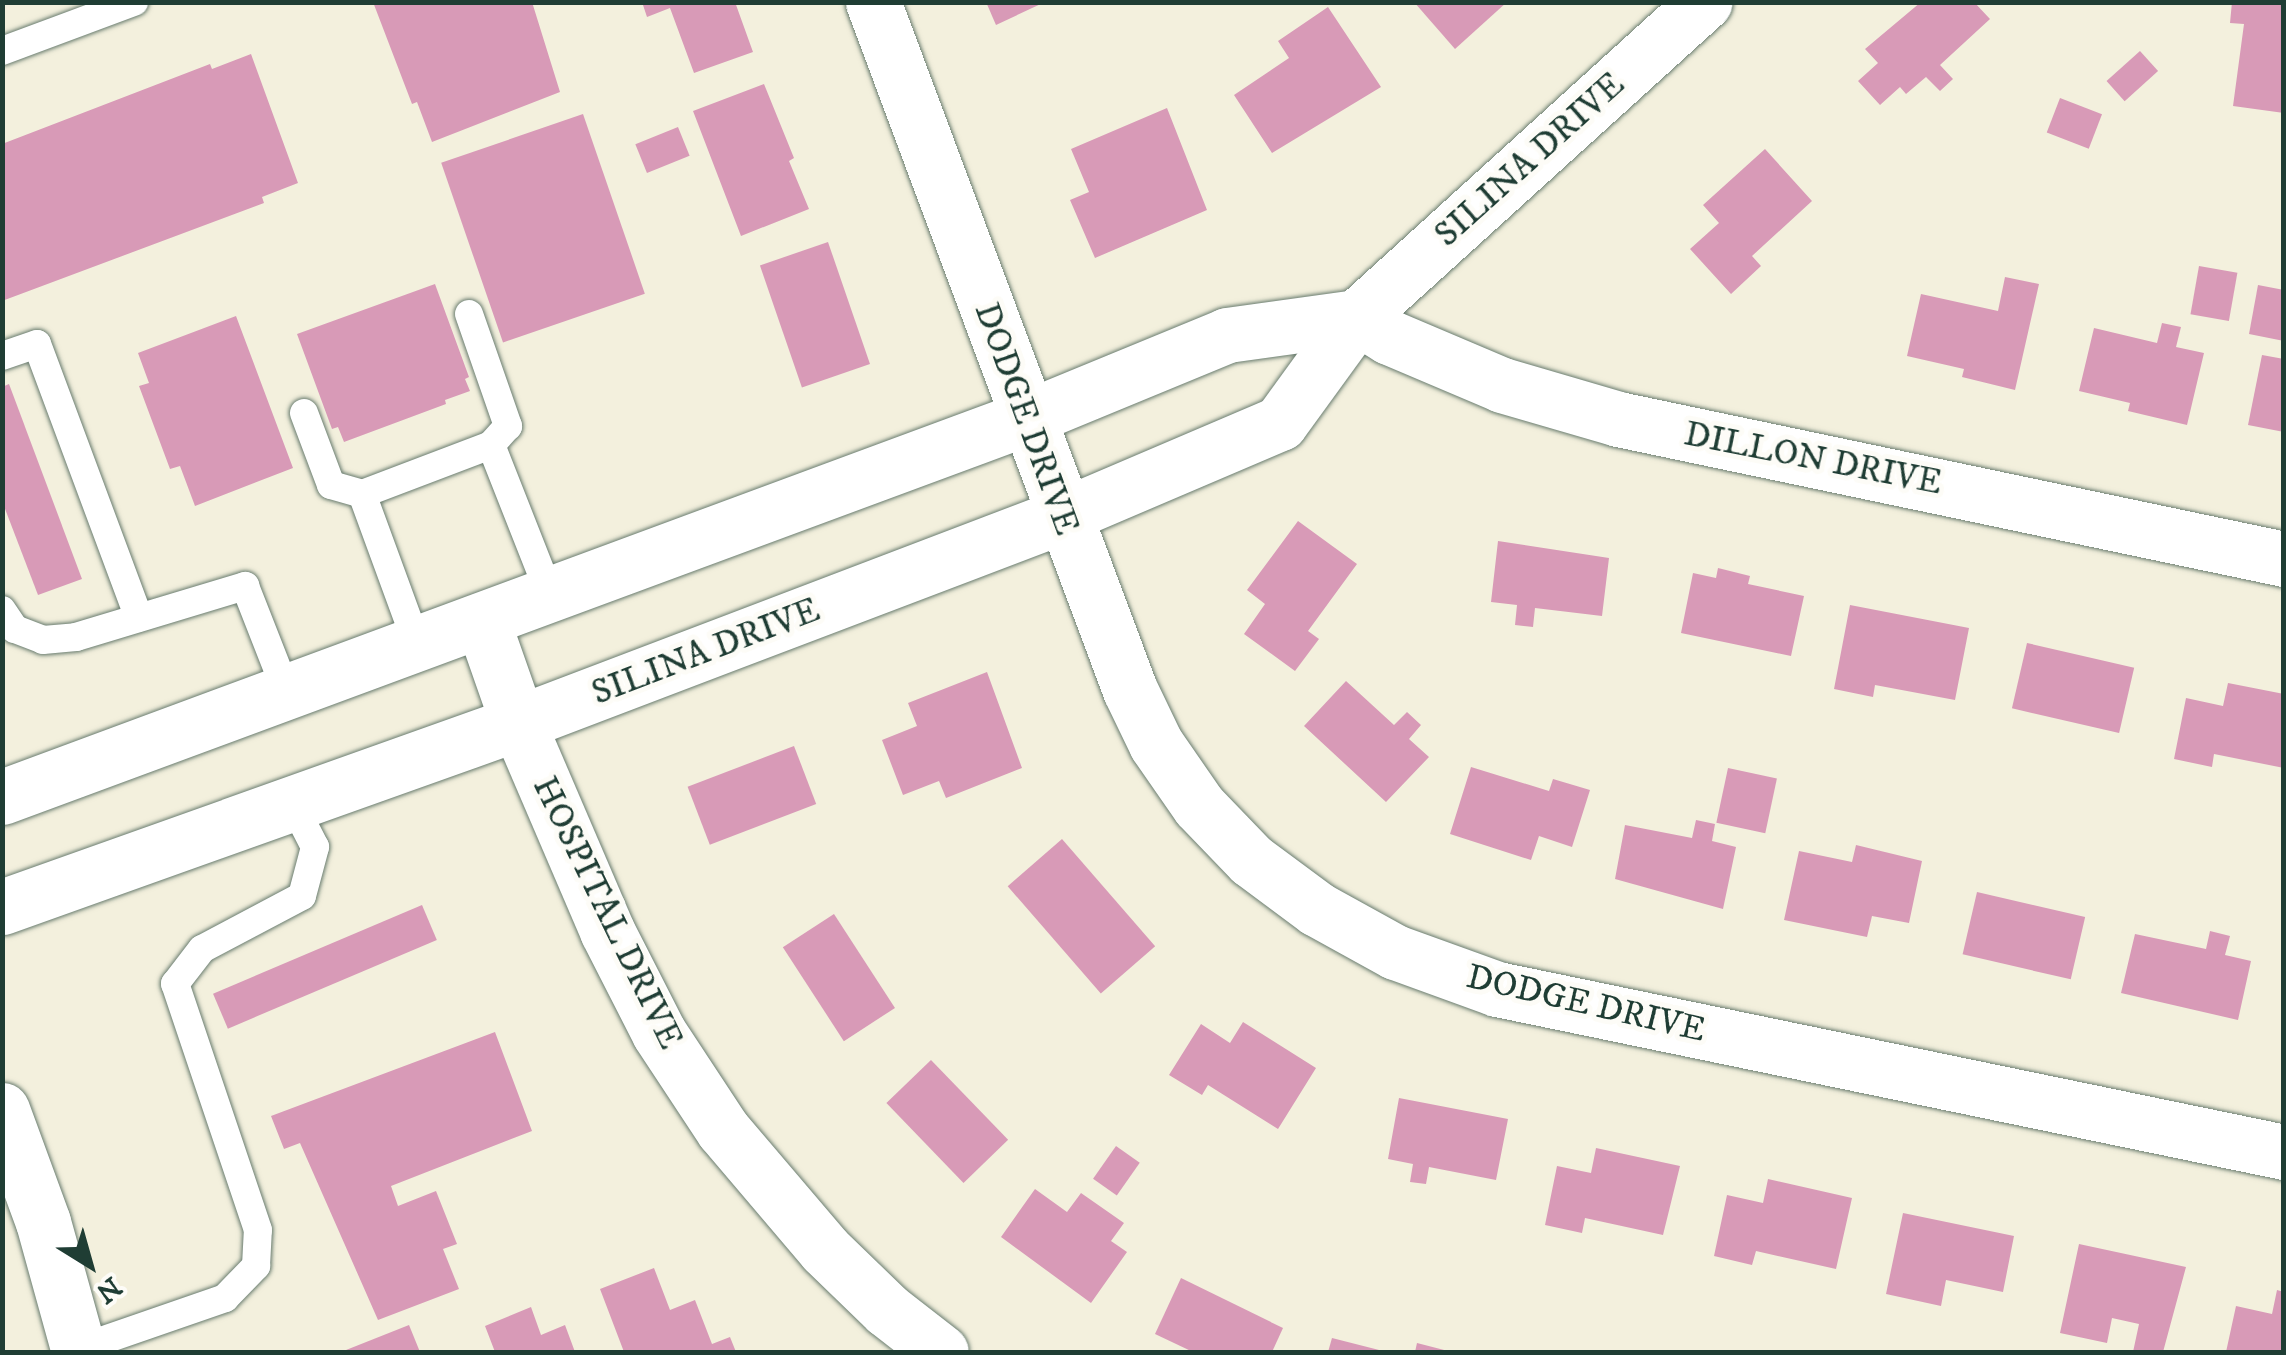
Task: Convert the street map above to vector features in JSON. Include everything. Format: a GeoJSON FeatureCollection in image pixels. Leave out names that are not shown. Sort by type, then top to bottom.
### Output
{"type":"FeatureCollection","features":[{"type":"Feature","properties":{"kind":"street","name":"DODGE DRIVE"},"geometry":{"type":"LineString","coordinates":[[873,2],[1062,516],[1137,704],[1156,744],[1199,806],[1251,860],[1316,909],[1395,952],[1497,989],[2284,1152]]}},
{"type":"Feature","properties":{"kind":"street","name":"SILINA DRIVE"},"geometry":{"type":"LineString","coordinates":[[2,907],[518,723],[1062,516],[1280,423],[1357,317],[1704,2]]}},
{"type":"Feature","properties":{"kind":"street"},"geometry":{"type":"LineString","coordinates":[[2,798],[1026,418],[1227,335],[1357,317]]}},
{"type":"Feature","properties":{"kind":"street","name":"DILLON DRIVE"},"geometry":{"type":"LineString","coordinates":[[1357,317],[1389,338],[1502,384],[1618,420],[2284,560]]}},
{"type":"Feature","properties":{"kind":"street","name":"HOSPITAL DRIVE"},"geometry":{"type":"LineString","coordinates":[[482,620],[518,723],[616,948],[659,1034],[723,1130],[824,1250],[887,1310],[941,1352]]}},
{"type":"Feature","properties":{"kind":"street"},"geometry":{"type":"LineString","coordinates":[[2,1110],[43,1222],[79,1351]]}},
{"type":"Feature","properties":{"kind":"lane"},"geometry":{"type":"LineString","coordinates":[[2,51],[134,2]]}},
{"type":"Feature","properties":{"kind":"lane"},"geometry":{"type":"LineString","coordinates":[[304,413],[331,485],[362,494],[491,444],[508,426],[470,314]]}},
{"type":"Feature","properties":{"kind":"lane"},"geometry":{"type":"LineString","coordinates":[[2,356],[38,344],[139,618]]}},
{"type":"Feature","properties":{"kind":"lane"},"geometry":{"type":"LineString","coordinates":[[491,444],[550,595]]}},
{"type":"Feature","properties":{"kind":"lane"},"geometry":{"type":"LineString","coordinates":[[362,494],[417,644]]}},
{"type":"Feature","properties":{"kind":"lane"},"geometry":{"type":"LineString","coordinates":[[2,610],[15,629],[44,640],[76,637],[245,586],[287,693]]}},
{"type":"Feature","properties":{"kind":"lane"},"geometry":{"type":"LineString","coordinates":[[79,1351],[226,1298],[256,1266],[258,1230],[176,984],[202,949],[302,896],[315,847],[294,806]]}},
{"type":"Feature","properties":{"kind":"building"},"geometry":{"type":"Polygon","coordinates":[[[373,2],[532,2],[560,92],[432,142],[417,102],[412,104],[373,2]]]}},
{"type":"Feature","properties":{"kind":"building"},"geometry":{"type":"Polygon","coordinates":[[[642,2],[735,2],[753,52],[694,73],[670,8],[647,17],[642,2]]]}},
{"type":"Feature","properties":{"kind":"building"},"geometry":{"type":"Polygon","coordinates":[[[986,2],[1045,2],[996,25],[986,2]]]}},
{"type":"Feature","properties":{"kind":"building"},"geometry":{"type":"Polygon","coordinates":[[[1414,2],[1507,2],[1455,49],[1414,2]]]}},
{"type":"Feature","properties":{"kind":"building"},"geometry":{"type":"Polygon","coordinates":[[[1921,2],[1974,2],[1990,19],[1940,65],[1953,79],[1940,91],[1926,77],[1906,94],[1900,87],[1880,105],[1858,81],[1878,63],[1865,49],[1921,2]]]}},
{"type":"Feature","properties":{"kind":"building"},"geometry":{"type":"Polygon","coordinates":[[[2232,2],[2284,2],[2284,113],[2233,106],[2244,24],[2230,23],[2232,2]]]}},
{"type":"Feature","properties":{"kind":"building"},"geometry":{"type":"Polygon","coordinates":[[[1328,7],[1381,87],[1272,153],[1234,95],[1289,58],[1278,41],[1328,7]]]}},
{"type":"Feature","properties":{"kind":"building"},"geometry":{"type":"Polygon","coordinates":[[[2140,51],[2158,71],[2125,101],[2107,81],[2140,51]]]}},
{"type":"Feature","properties":{"kind":"building"},"geometry":{"type":"Polygon","coordinates":[[[251,54],[298,183],[262,197],[264,203],[2,301],[2,144],[210,64],[212,69],[251,54]]]}},
{"type":"Feature","properties":{"kind":"building"},"geometry":{"type":"Polygon","coordinates":[[[764,84],[794,158],[789,161],[809,209],[741,236],[693,111],[764,84]]]}},
{"type":"Feature","properties":{"kind":"building"},"geometry":{"type":"Polygon","coordinates":[[[2060,98],[2102,114],[2089,149],[2047,133],[2060,98]]]}},
{"type":"Feature","properties":{"kind":"building"},"geometry":{"type":"Polygon","coordinates":[[[1167,108],[1207,210],[1095,258],[1070,200],[1089,192],[1071,149],[1167,108]]]}},
{"type":"Feature","properties":{"kind":"building"},"geometry":{"type":"Polygon","coordinates":[[[583,114],[645,294],[503,342],[441,163],[583,114]]]}},
{"type":"Feature","properties":{"kind":"building"},"geometry":{"type":"Polygon","coordinates":[[[678,127],[690,156],[647,173],[635,144],[678,127]]]}},
{"type":"Feature","properties":{"kind":"building"},"geometry":{"type":"Polygon","coordinates":[[[1765,149],[1812,201],[1752,256],[1761,266],[1731,294],[1690,249],[1719,223],[1703,205],[1765,149]]]}},
{"type":"Feature","properties":{"kind":"building"},"geometry":{"type":"Polygon","coordinates":[[[828,242],[870,364],[802,387],[760,265],[828,242]]]}},
{"type":"Feature","properties":{"kind":"building"},"geometry":{"type":"Polygon","coordinates":[[[2199,266],[2237,273],[2229,321],[2190,314],[2199,266]]]}},
{"type":"Feature","properties":{"kind":"building"},"geometry":{"type":"Polygon","coordinates":[[[2005,277],[2039,284],[2015,390],[1962,377],[1964,369],[1907,356],[1921,294],[1998,311],[2005,277]]]}},
{"type":"Feature","properties":{"kind":"building"},"geometry":{"type":"Polygon","coordinates":[[[435,284],[469,377],[465,379],[470,391],[445,400],[446,404],[344,442],[338,427],[332,429],[297,334],[435,284]]]}},
{"type":"Feature","properties":{"kind":"building"},"geometry":{"type":"Polygon","coordinates":[[[2258,285],[2284,290],[2284,341],[2249,334],[2258,285]]]}},
{"type":"Feature","properties":{"kind":"building"},"geometry":{"type":"Polygon","coordinates":[[[236,316],[293,468],[195,506],[180,466],[170,469],[139,386],[149,383],[138,353],[236,316]]]}},
{"type":"Feature","properties":{"kind":"building"},"geometry":{"type":"Polygon","coordinates":[[[2162,323],[2181,327],[2176,347],[2204,353],[2187,425],[2128,411],[2130,403],[2079,391],[2094,328],[2157,343],[2162,323]]]}},
{"type":"Feature","properties":{"kind":"building"},"geometry":{"type":"Polygon","coordinates":[[[2262,355],[2284,359],[2284,432],[2248,425],[2262,355]]]}},
{"type":"Feature","properties":{"kind":"building"},"geometry":{"type":"Polygon","coordinates":[[[9,384],[82,579],[38,595],[2,501],[2,387],[9,384]]]}},
{"type":"Feature","properties":{"kind":"building"},"geometry":{"type":"Polygon","coordinates":[[[1298,521],[1357,564],[1308,631],[1319,639],[1295,671],[1244,634],[1265,604],[1247,590],[1298,521]]]}},
{"type":"Feature","properties":{"kind":"building"},"geometry":{"type":"Polygon","coordinates":[[[1498,541],[1609,558],[1602,616],[1535,608],[1533,627],[1515,625],[1517,605],[1491,602],[1498,541]]]}},
{"type":"Feature","properties":{"kind":"building"},"geometry":{"type":"Polygon","coordinates":[[[1718,568],[1750,576],[1748,584],[1804,596],[1791,656],[1681,633],[1693,573],[1716,578],[1718,568]]]}},
{"type":"Feature","properties":{"kind":"building"},"geometry":{"type":"Polygon","coordinates":[[[1850,605],[1969,628],[1955,700],[1875,685],[1873,697],[1834,689],[1850,605]]]}},
{"type":"Feature","properties":{"kind":"building"},"geometry":{"type":"Polygon","coordinates":[[[2027,643],[2134,668],[2119,733],[2012,708],[2027,643]]]}},
{"type":"Feature","properties":{"kind":"building"},"geometry":{"type":"Polygon","coordinates":[[[987,672],[1022,768],[946,798],[939,781],[903,795],[882,740],[917,726],[908,703],[987,672]]]}},
{"type":"Feature","properties":{"kind":"building"},"geometry":{"type":"Polygon","coordinates":[[[1346,681],[1394,725],[1407,712],[1421,725],[1409,739],[1429,757],[1386,802],[1304,726],[1346,681]]]}},
{"type":"Feature","properties":{"kind":"building"},"geometry":{"type":"Polygon","coordinates":[[[2228,683],[2284,694],[2284,768],[2214,754],[2212,767],[2174,759],[2186,698],[2223,706],[2228,683]]]}},
{"type":"Feature","properties":{"kind":"building"},"geometry":{"type":"Polygon","coordinates":[[[794,746],[816,804],[710,845],[688,787],[794,746]]]}},
{"type":"Feature","properties":{"kind":"building"},"geometry":{"type":"Polygon","coordinates":[[[1471,767],[1549,791],[1553,779],[1590,790],[1572,847],[1539,836],[1531,860],[1450,834],[1471,767]]]}},
{"type":"Feature","properties":{"kind":"building"},"geometry":{"type":"Polygon","coordinates":[[[1728,768],[1777,778],[1765,833],[1716,823],[1728,768]]]}},
{"type":"Feature","properties":{"kind":"building"},"geometry":{"type":"Polygon","coordinates":[[[1696,820],[1715,824],[1712,841],[1736,847],[1723,909],[1615,879],[1625,825],[1692,838],[1696,820]]]}},
{"type":"Feature","properties":{"kind":"building"},"geometry":{"type":"Polygon","coordinates":[[[1062,839],[1155,946],[1101,993],[1008,886],[1062,839]]]}},
{"type":"Feature","properties":{"kind":"building"},"geometry":{"type":"Polygon","coordinates":[[[1856,845],[1922,861],[1909,923],[1872,916],[1867,937],[1784,920],[1799,851],[1852,862],[1856,845]]]}},
{"type":"Feature","properties":{"kind":"building"},"geometry":{"type":"Polygon","coordinates":[[[1977,892],[2085,917],[2071,979],[1963,954],[1977,892]]]}},
{"type":"Feature","properties":{"kind":"building"},"geometry":{"type":"Polygon","coordinates":[[[422,905],[437,940],[228,1029],[213,994],[422,905]]]}},
{"type":"Feature","properties":{"kind":"building"},"geometry":{"type":"Polygon","coordinates":[[[834,914],[895,1008],[844,1041],[783,947],[834,914]]]}},
{"type":"Feature","properties":{"kind":"building"},"geometry":{"type":"Polygon","coordinates":[[[2210,931],[2230,936],[2225,955],[2251,961],[2238,1020],[2121,993],[2135,934],[2206,949],[2210,931]]]}},
{"type":"Feature","properties":{"kind":"building"},"geometry":{"type":"Polygon","coordinates":[[[1243,1022],[1316,1068],[1278,1129],[1208,1085],[1202,1095],[1169,1075],[1201,1024],[1230,1043],[1243,1022]]]}},
{"type":"Feature","properties":{"kind":"building"},"geometry":{"type":"Polygon","coordinates":[[[495,1032],[532,1131],[391,1186],[398,1206],[436,1191],[457,1244],[443,1249],[459,1289],[378,1320],[300,1143],[284,1149],[271,1116],[495,1032]]]}},
{"type":"Feature","properties":{"kind":"building"},"geometry":{"type":"Polygon","coordinates":[[[931,1060],[1008,1140],[964,1183],[886,1103],[931,1060]]]}},
{"type":"Feature","properties":{"kind":"building"},"geometry":{"type":"Polygon","coordinates":[[[1399,1098],[1508,1119],[1496,1180],[1429,1167],[1426,1184],[1410,1182],[1413,1164],[1388,1159],[1399,1098]]]}},
{"type":"Feature","properties":{"kind":"building"},"geometry":{"type":"Polygon","coordinates":[[[1116,1146],[1140,1163],[1117,1195],[1093,1179],[1116,1146]]]}},
{"type":"Feature","properties":{"kind":"building"},"geometry":{"type":"Polygon","coordinates":[[[1596,1148],[1680,1166],[1663,1235],[1585,1218],[1582,1233],[1545,1225],[1557,1166],[1591,1173],[1596,1148]]]}},
{"type":"Feature","properties":{"kind":"building"},"geometry":{"type":"Polygon","coordinates":[[[1768,1179],[1852,1198],[1836,1269],[1756,1251],[1752,1265],[1714,1256],[1727,1195],[1763,1203],[1768,1179]]]}},
{"type":"Feature","properties":{"kind":"building"},"geometry":{"type":"Polygon","coordinates":[[[1035,1189],[1067,1212],[1081,1193],[1124,1223],[1111,1241],[1127,1252],[1091,1303],[1001,1237],[1035,1189]]]}},
{"type":"Feature","properties":{"kind":"building"},"geometry":{"type":"Polygon","coordinates":[[[1903,1213],[2014,1236],[2003,1292],[1946,1280],[1941,1306],[1886,1294],[1903,1213]]]}},
{"type":"Feature","properties":{"kind":"building"},"geometry":{"type":"Polygon","coordinates":[[[2079,1244],[2186,1267],[2163,1352],[2133,1352],[2139,1324],[2112,1318],[2107,1343],[2060,1333],[2079,1244]]]}},
{"type":"Feature","properties":{"kind":"building"},"geometry":{"type":"Polygon","coordinates":[[[654,1268],[670,1310],[695,1300],[712,1344],[730,1337],[736,1352],[624,1352],[600,1289],[654,1268]]]}},
{"type":"Feature","properties":{"kind":"building"},"geometry":{"type":"Polygon","coordinates":[[[1181,1278],[1283,1328],[1272,1352],[1193,1352],[1155,1334],[1181,1278]]]}},
{"type":"Feature","properties":{"kind":"building"},"geometry":{"type":"Polygon","coordinates":[[[2277,1290],[2284,1292],[2284,1352],[2226,1352],[2236,1306],[2272,1314],[2277,1290]]]}},
{"type":"Feature","properties":{"kind":"building"},"geometry":{"type":"Polygon","coordinates":[[[531,1307],[541,1335],[565,1325],[575,1352],[495,1352],[485,1326],[531,1307]]]}},
{"type":"Feature","properties":{"kind":"building"},"geometry":{"type":"Polygon","coordinates":[[[409,1325],[420,1352],[341,1352],[409,1325]]]}},
{"type":"Feature","properties":{"kind":"building"},"geometry":{"type":"Polygon","coordinates":[[[1332,1338],[1383,1351],[1383,1352],[1328,1352],[1332,1338]]]}},
{"type":"Feature","properties":{"kind":"building"},"geometry":{"type":"Polygon","coordinates":[[[1417,1343],[1448,1351],[1448,1352],[1415,1352],[1417,1343]]]}}]}
